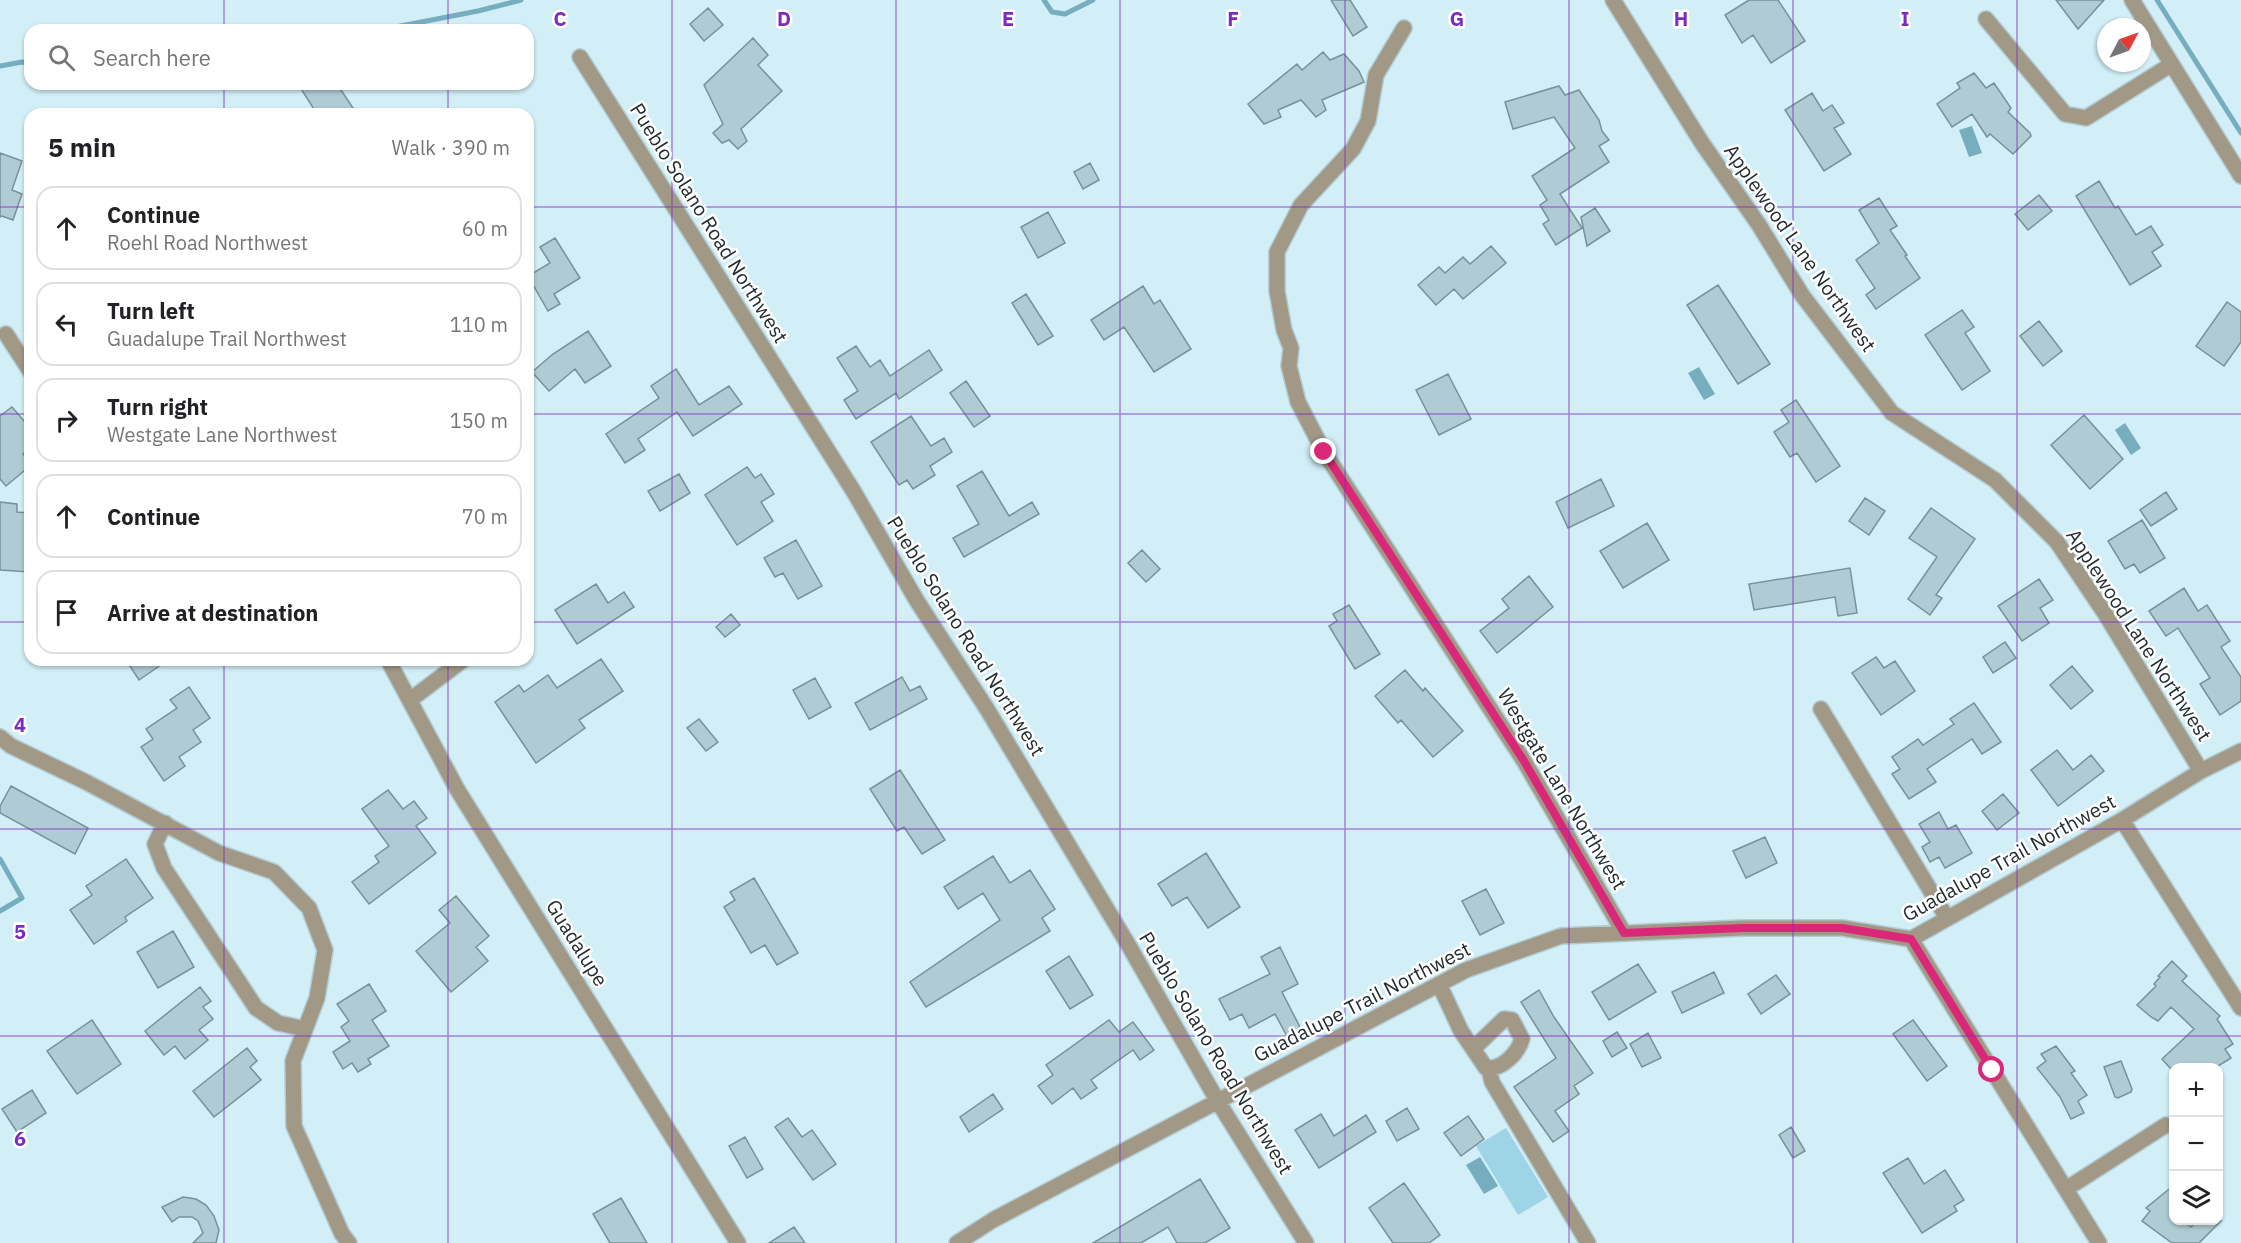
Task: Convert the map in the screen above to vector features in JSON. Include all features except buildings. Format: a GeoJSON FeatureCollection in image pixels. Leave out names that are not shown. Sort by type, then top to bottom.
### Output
{"type":"FeatureCollection","features":[{"type":"Feature","properties":{"kind":"street","name":"Applewood Lane Northwest"},"geometry":{"type":"LineString","coordinates":[[1613,0],[1702,143],[1759,225],[1802,295],[1892,413],[1995,480],[2057,542],[2106,615],[2201,771]]}},
{"type":"Feature","properties":{"kind":"street"},"geometry":{"type":"LineString","coordinates":[[2132,0],[2241,176]]}},
{"type":"Feature","properties":{"kind":"street"},"geometry":{"type":"LineString","coordinates":[[1986,19],[2065,114],[2086,118],[2172,64]]}},
{"type":"Feature","properties":{"kind":"street","name":"Westgate Lane Northwest"},"geometry":{"type":"LineString","coordinates":[[1404,28],[1376,75],[1368,120],[1353,149],[1301,206],[1277,252],[1276,291],[1284,330],[1291,348],[1289,366],[1298,402],[1324,452],[1524,761],[1624,933]]}},
{"type":"Feature","properties":{"kind":"street","name":"Pueblo Solano Road Northwest"},"geometry":{"type":"LineString","coordinates":[[580,57],[854,492],[917,601],[987,709],[1129,946],[1217,1100],[1306,1243]]}},
{"type":"Feature","properties":{"kind":"street"},"geometry":{"type":"LineString","coordinates":[[6,334],[24,362]]}},
{"type":"Feature","properties":{"kind":"street","name":"Guadalupe"},"geometry":{"type":"LineString","coordinates":[[391,666],[457,789],[738,1243]]}},
{"type":"Feature","properties":{"kind":"street"},"geometry":{"type":"LineString","coordinates":[[410,700],[455,666]]}},
{"type":"Feature","properties":{"kind":"street"},"geometry":{"type":"LineString","coordinates":[[1821,709],[1947,918]]}},
{"type":"Feature","properties":{"kind":"street"},"geometry":{"type":"LineString","coordinates":[[0,737],[11,746],[165,823],[219,853],[274,872],[309,908],[325,950],[317,998],[293,1061],[294,1126],[342,1234],[349,1243]]}},
{"type":"Feature","properties":{"kind":"street","name":"Guadalupe Trail Northwest"},"geometry":{"type":"LineString","coordinates":[[957,1243],[993,1220],[1466,970],[1561,936],[1742,928],[1842,928],[1911,939],[2122,820],[2201,771],[2241,751]]}},
{"type":"Feature","properties":{"kind":"street"},"geometry":{"type":"LineString","coordinates":[[2122,820],[2241,1008]]}},
{"type":"Feature","properties":{"kind":"street"},"geometry":{"type":"LineString","coordinates":[[165,823],[155,844],[164,868],[256,1008],[278,1023],[305,1029]]}},
{"type":"Feature","properties":{"kind":"street"},"geometry":{"type":"LineString","coordinates":[[1911,939],[2099,1243]]}},
{"type":"Feature","properties":{"kind":"street"},"geometry":{"type":"LineString","coordinates":[[1439,984],[1461,1031],[1474,1047],[1486,1068],[1489,1069],[1492,1082],[1588,1243]]}},
{"type":"Feature","properties":{"kind":"street"},"geometry":{"type":"LineString","coordinates":[[1474,1047],[1504,1019],[1512,1020],[1522,1039],[1520,1047],[1515,1054],[1500,1065],[1489,1069]]}},
{"type":"Feature","properties":{"kind":"street"},"geometry":{"type":"LineString","coordinates":[[2066,1190],[2166,1125]]}},
{"type":"Feature","properties":{"kind":"shaded area"},"geometry":{"type":"Polygon","coordinates":[[[1972,126],[1982,153],[1969,157],[1959,130],[1972,126]]]}},
{"type":"Feature","properties":{"kind":"shaded area"},"geometry":{"type":"Polygon","coordinates":[[[1699,367],[1715,394],[1704,400],[1688,373],[1699,367]]]}},
{"type":"Feature","properties":{"kind":"shaded area"},"geometry":{"type":"Polygon","coordinates":[[[2125,423],[2141,448],[2131,455],[2115,430],[2125,423]]]}},
{"type":"Feature","properties":{"kind":"shaded area"},"geometry":{"type":"Polygon","coordinates":[[[1506,1128],[1548,1197],[1518,1215],[1476,1146],[1506,1128]]]}},
{"type":"Feature","properties":{"kind":"shaded area"},"geometry":{"type":"Polygon","coordinates":[[[1480,1157],[1498,1186],[1484,1194],[1466,1165],[1480,1157]]]}},
{"type":"Feature","properties":{"kind":"waterway"},"geometry":{"type":"LineString","coordinates":[[411,24],[521,0]]}},
{"type":"Feature","properties":{"kind":"waterway"},"geometry":{"type":"LineString","coordinates":[[1044,0],[1052,12],[1065,14],[1093,0]]}},
{"type":"Feature","properties":{"kind":"waterway"},"geometry":{"type":"LineString","coordinates":[[2157,0],[2241,133]]}},
{"type":"Feature","properties":{"kind":"waterway"},"geometry":{"type":"LineString","coordinates":[[0,66],[24,62]]}},
{"type":"Feature","properties":{"kind":"waterway"},"geometry":{"type":"LineString","coordinates":[[0,859],[22,898],[0,911]]}},
{"type":"Feature","properties":{"kind":"route"},"geometry":{"type":"LineString","coordinates":[[1324,452],[1524,761],[1624,933],[1742,928],[1842,928],[1911,939],[1992,1070]]}}]}
